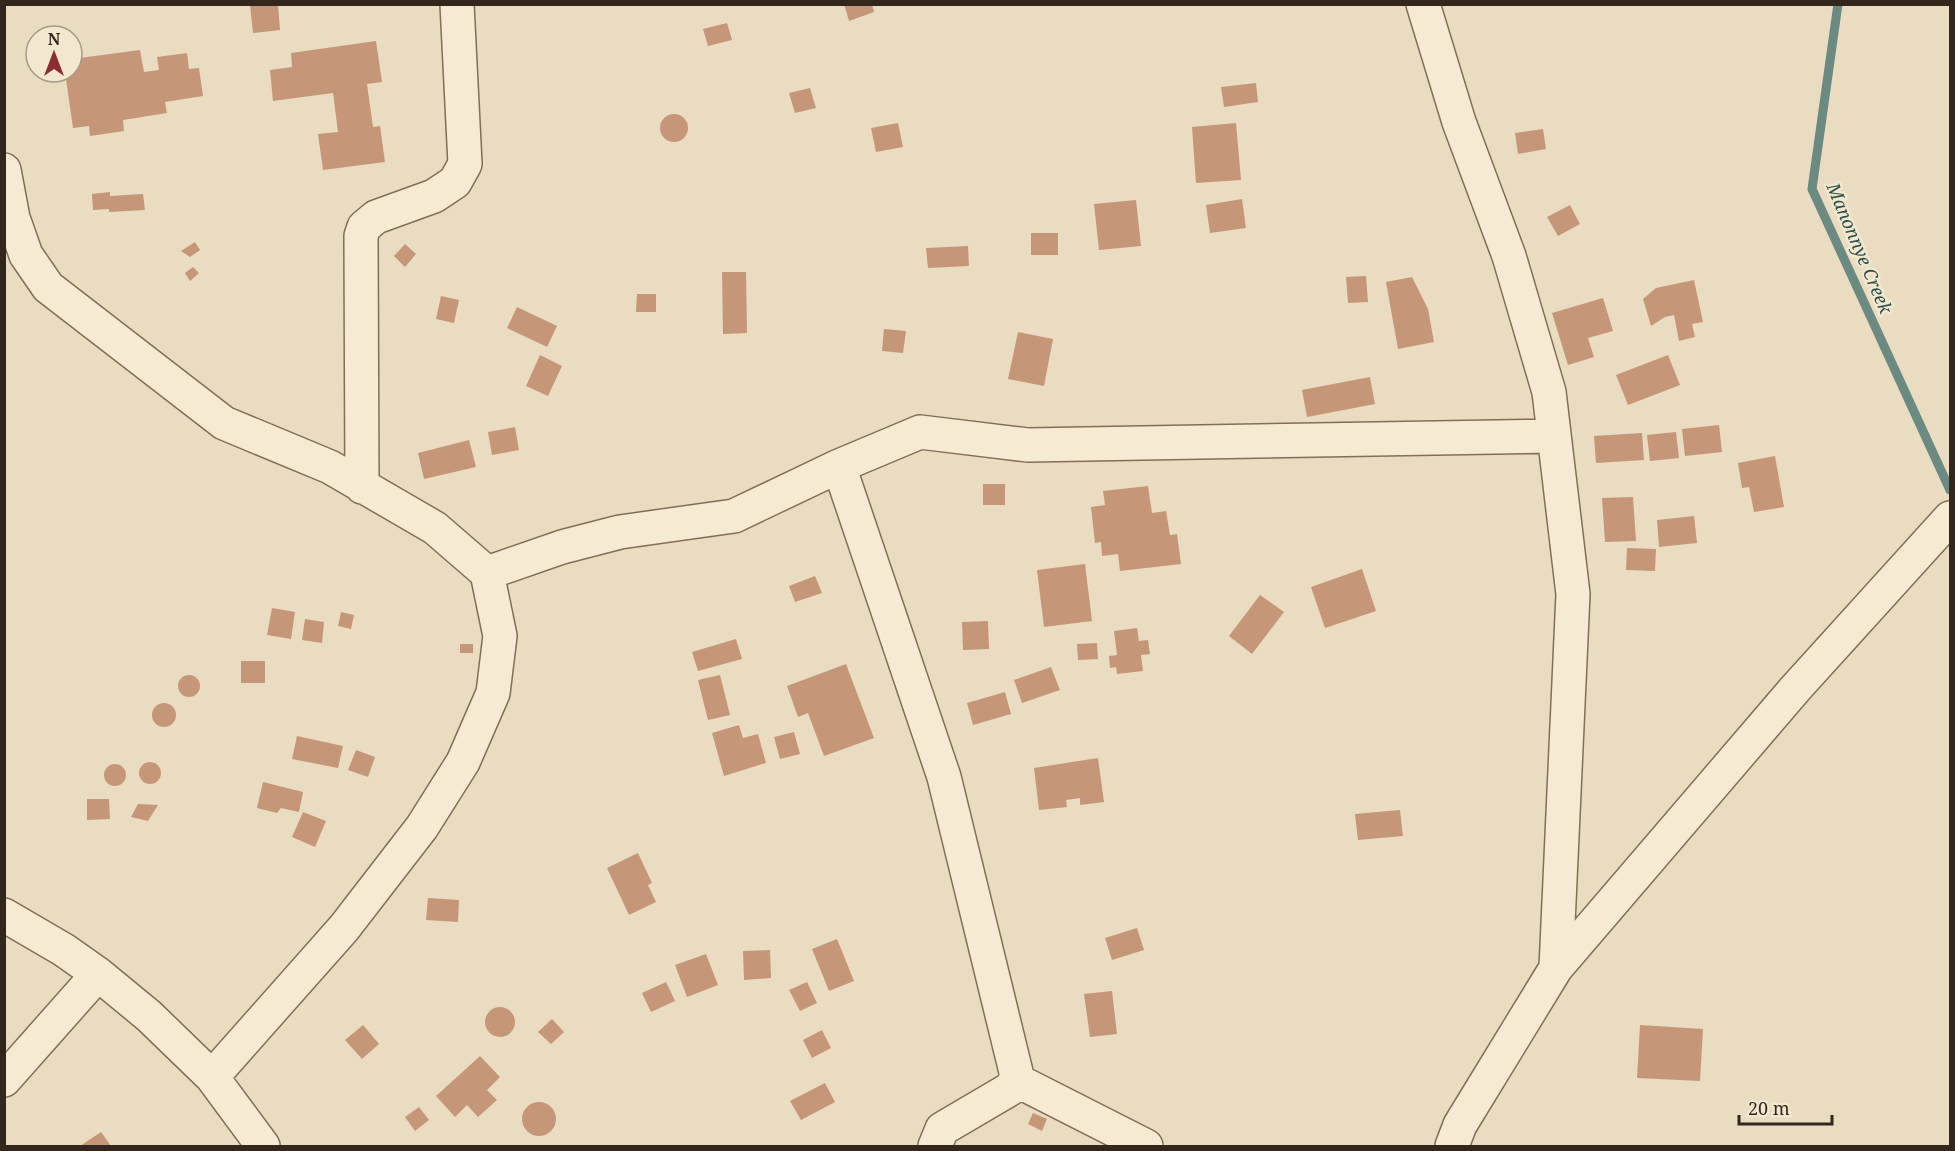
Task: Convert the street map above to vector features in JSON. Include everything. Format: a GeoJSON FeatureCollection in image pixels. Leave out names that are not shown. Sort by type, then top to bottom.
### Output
{"type":"FeatureCollection","features":[{"type":"Feature","properties":{"kind":"street"},"geometry":{"type":"LineString","coordinates":[[362,487],[361,236],[363,227],[376,218],[434,196],[455,182],[465,164],[457,4]]}},
{"type":"Feature","properties":{"kind":"street"},"geometry":{"type":"LineString","coordinates":[[1424,4],[1459,122],[1509,256],[1549,392],[1573,594],[1556,968]]}},
{"type":"Feature","properties":{"kind":"street"},"geometry":{"type":"LineString","coordinates":[[4,170],[13,218],[26,255],[48,287],[224,423],[330,467],[435,528],[488,573],[500,636],[493,693],[463,762],[422,827],[344,928],[212,1077]]}},
{"type":"Feature","properties":{"kind":"street"},"geometry":{"type":"LineString","coordinates":[[488,573],[562,547],[620,532],[734,516],[839,466],[920,432],[1028,445],[1554,436]]}},
{"type":"Feature","properties":{"kind":"street"},"geometry":{"type":"LineString","coordinates":[[839,466],[944,777],[1016,1072],[1016,1080],[1010,1089],[942,1128],[935,1146]]}},
{"type":"Feature","properties":{"kind":"street"},"geometry":{"type":"LineString","coordinates":[[1452,1146],[1460,1125],[1556,968],[1795,689],[1950,518]]}},
{"type":"Feature","properties":{"kind":"street"},"geometry":{"type":"LineString","coordinates":[[4,915],[64,950],[98,974],[149,1016],[212,1077],[263,1146]]}},
{"type":"Feature","properties":{"kind":"street"},"geometry":{"type":"LineString","coordinates":[[4,1080],[98,974]]}},
{"type":"Feature","properties":{"kind":"street"},"geometry":{"type":"LineString","coordinates":[[1016,1080],[1146,1146]]}},
{"type":"Feature","properties":{"kind":"building"},"geometry":{"type":"Polygon","coordinates":[[[250,4],[278,4],[280,30],[253,33],[250,4]]]}},
{"type":"Feature","properties":{"kind":"building"},"geometry":{"type":"Polygon","coordinates":[[[844,4],[872,4],[874,12],[849,21],[844,4]]]}},
{"type":"Feature","properties":{"kind":"building"},"geometry":{"type":"Polygon","coordinates":[[[727,23],[732,40],[708,46],[703,29],[727,23]]]}},
{"type":"Feature","properties":{"kind":"building"},"geometry":{"type":"Polygon","coordinates":[[[376,41],[382,82],[367,84],[373,127],[380,126],[385,162],[323,170],[318,134],[338,132],[333,93],[273,101],[270,70],[292,67],[291,53],[376,41]]]}},
{"type":"Feature","properties":{"kind":"building"},"geometry":{"type":"Polygon","coordinates":[[[140,50],[144,72],[159,70],[157,57],[187,53],[189,69],[199,68],[203,96],[165,102],[167,113],[123,120],[124,131],[90,136],[89,126],[73,128],[67,84],[84,84],[84,57],[140,50]]]}},
{"type":"Feature","properties":{"kind":"building"},"geometry":{"type":"Polygon","coordinates":[[[1256,83],[1258,102],[1224,107],[1221,87],[1256,83]]]}},
{"type":"Feature","properties":{"kind":"building"},"geometry":{"type":"Polygon","coordinates":[[[810,88],[816,108],[795,113],[789,93],[810,88]]]}},
{"type":"Feature","properties":{"kind":"building"},"geometry":{"type":"Polygon","coordinates":[[[674,114],[684,118],[688,128],[684,138],[674,142],[664,138],[660,128],[664,118],[674,114]]]}},
{"type":"Feature","properties":{"kind":"building"},"geometry":{"type":"Polygon","coordinates":[[[898,123],[903,147],[876,152],[871,128],[898,123]]]}},
{"type":"Feature","properties":{"kind":"building"},"geometry":{"type":"Polygon","coordinates":[[[1236,123],[1241,180],[1196,183],[1192,127],[1236,123]]]}},
{"type":"Feature","properties":{"kind":"building"},"geometry":{"type":"Polygon","coordinates":[[[1543,129],[1546,149],[1518,154],[1515,133],[1543,129]]]}},
{"type":"Feature","properties":{"kind":"building"},"geometry":{"type":"Polygon","coordinates":[[[110,192],[110,196],[143,194],[145,210],[109,212],[109,209],[93,210],[92,194],[110,192]]]}},
{"type":"Feature","properties":{"kind":"building"},"geometry":{"type":"Polygon","coordinates":[[[1242,199],[1246,228],[1210,233],[1206,205],[1242,199]]]}},
{"type":"Feature","properties":{"kind":"building"},"geometry":{"type":"Polygon","coordinates":[[[1136,200],[1141,246],[1099,250],[1094,204],[1136,200]]]}},
{"type":"Feature","properties":{"kind":"building"},"geometry":{"type":"Polygon","coordinates":[[[1570,205],[1580,224],[1558,236],[1547,217],[1570,205]]]}},
{"type":"Feature","properties":{"kind":"building"},"geometry":{"type":"Polygon","coordinates":[[[1031,233],[1058,233],[1058,255],[1031,255],[1031,233]]]}},
{"type":"Feature","properties":{"kind":"building"},"geometry":{"type":"Polygon","coordinates":[[[195,242],[200,250],[190,257],[181,251],[195,242]]]}},
{"type":"Feature","properties":{"kind":"building"},"geometry":{"type":"Polygon","coordinates":[[[405,244],[416,254],[405,267],[394,256],[405,244]]]}},
{"type":"Feature","properties":{"kind":"building"},"geometry":{"type":"Polygon","coordinates":[[[968,246],[969,266],[928,268],[926,248],[968,246]]]}},
{"type":"Feature","properties":{"kind":"building"},"geometry":{"type":"Polygon","coordinates":[[[193,267],[199,273],[190,281],[185,273],[193,267]]]}},
{"type":"Feature","properties":{"kind":"building"},"geometry":{"type":"Polygon","coordinates":[[[722,272],[746,272],[747,333],[723,334],[722,272]]]}},
{"type":"Feature","properties":{"kind":"building"},"geometry":{"type":"Polygon","coordinates":[[[1366,276],[1368,302],[1348,303],[1346,277],[1366,276]]]}},
{"type":"Feature","properties":{"kind":"building"},"geometry":{"type":"Polygon","coordinates":[[[1412,277],[1428,309],[1434,342],[1398,349],[1386,282],[1412,277]]]}},
{"type":"Feature","properties":{"kind":"building"},"geometry":{"type":"Polygon","coordinates":[[[1694,280],[1703,322],[1692,324],[1695,337],[1679,341],[1674,315],[1665,317],[1651,326],[1643,299],[1656,288],[1694,280]]]}},
{"type":"Feature","properties":{"kind":"building"},"geometry":{"type":"Polygon","coordinates":[[[637,294],[656,294],[656,312],[636,312],[637,294]]]}},
{"type":"Feature","properties":{"kind":"building"},"geometry":{"type":"Polygon","coordinates":[[[441,296],[459,300],[454,323],[436,319],[441,296]]]}},
{"type":"Feature","properties":{"kind":"building"},"geometry":{"type":"Polygon","coordinates":[[[1603,298],[1613,331],[1588,338],[1594,357],[1568,365],[1552,313],[1603,298]]]}},
{"type":"Feature","properties":{"kind":"building"},"geometry":{"type":"Polygon","coordinates":[[[517,307],[557,326],[547,347],[507,328],[517,307]]]}},
{"type":"Feature","properties":{"kind":"building"},"geometry":{"type":"Polygon","coordinates":[[[884,329],[906,331],[903,353],[882,351],[884,329]]]}},
{"type":"Feature","properties":{"kind":"building"},"geometry":{"type":"Polygon","coordinates":[[[1018,332],[1053,339],[1044,386],[1008,379],[1018,332]]]}},
{"type":"Feature","properties":{"kind":"building"},"geometry":{"type":"Polygon","coordinates":[[[540,355],[562,366],[548,396],[526,386],[540,355]]]}},
{"type":"Feature","properties":{"kind":"building"},"geometry":{"type":"Polygon","coordinates":[[[1668,355],[1680,385],[1628,405],[1616,375],[1668,355]]]}},
{"type":"Feature","properties":{"kind":"building"},"geometry":{"type":"Polygon","coordinates":[[[1370,377],[1375,404],[1307,417],[1302,390],[1370,377]]]}},
{"type":"Feature","properties":{"kind":"building"},"geometry":{"type":"Polygon","coordinates":[[[1719,425],[1722,452],[1685,456],[1682,429],[1719,425]]]}},
{"type":"Feature","properties":{"kind":"building"},"geometry":{"type":"Polygon","coordinates":[[[515,427],[519,450],[492,455],[488,432],[515,427]]]}},
{"type":"Feature","properties":{"kind":"building"},"geometry":{"type":"Polygon","coordinates":[[[1676,432],[1679,458],[1650,461],[1647,435],[1676,432]]]}},
{"type":"Feature","properties":{"kind":"building"},"geometry":{"type":"Polygon","coordinates":[[[1642,433],[1644,460],[1596,463],[1594,436],[1642,433]]]}},
{"type":"Feature","properties":{"kind":"building"},"geometry":{"type":"Polygon","coordinates":[[[469,440],[476,467],[424,479],[418,453],[469,440]]]}},
{"type":"Feature","properties":{"kind":"building"},"geometry":{"type":"Polygon","coordinates":[[[1775,456],[1784,507],[1754,512],[1749,487],[1742,488],[1738,463],[1775,456]]]}},
{"type":"Feature","properties":{"kind":"building"},"geometry":{"type":"Polygon","coordinates":[[[983,484],[1005,484],[1005,505],[983,505],[983,484]]]}},
{"type":"Feature","properties":{"kind":"building"},"geometry":{"type":"Polygon","coordinates":[[[1148,486],[1152,513],[1166,511],[1170,535],[1177,534],[1181,564],[1120,571],[1118,554],[1102,556],[1101,542],[1095,543],[1091,507],[1105,505],[1103,491],[1148,486]]]}},
{"type":"Feature","properties":{"kind":"building"},"geometry":{"type":"Polygon","coordinates":[[[1633,497],[1636,541],[1605,542],[1602,498],[1633,497]]]}},
{"type":"Feature","properties":{"kind":"building"},"geometry":{"type":"Polygon","coordinates":[[[1694,516],[1697,543],[1659,547],[1657,520],[1694,516]]]}},
{"type":"Feature","properties":{"kind":"building"},"geometry":{"type":"Polygon","coordinates":[[[1627,548],[1656,549],[1655,571],[1626,570],[1627,548]]]}},
{"type":"Feature","properties":{"kind":"building"},"geometry":{"type":"Polygon","coordinates":[[[1085,564],[1092,621],[1044,627],[1037,570],[1085,564]]]}},
{"type":"Feature","properties":{"kind":"building"},"geometry":{"type":"Polygon","coordinates":[[[1362,569],[1376,611],[1325,628],[1311,587],[1362,569]]]}},
{"type":"Feature","properties":{"kind":"building"},"geometry":{"type":"Polygon","coordinates":[[[815,576],[822,593],[795,602],[789,586],[815,576]]]}},
{"type":"Feature","properties":{"kind":"building"},"geometry":{"type":"Polygon","coordinates":[[[1260,595],[1284,612],[1252,654],[1229,636],[1260,595]]]}},
{"type":"Feature","properties":{"kind":"building"},"geometry":{"type":"Polygon","coordinates":[[[272,608],[295,612],[291,639],[267,635],[272,608]]]}},
{"type":"Feature","properties":{"kind":"building"},"geometry":{"type":"Polygon","coordinates":[[[341,612],[354,615],[351,629],[338,626],[341,612]]]}},
{"type":"Feature","properties":{"kind":"building"},"geometry":{"type":"Polygon","coordinates":[[[305,619],[324,622],[322,643],[302,640],[305,619]]]}},
{"type":"Feature","properties":{"kind":"building"},"geometry":{"type":"Polygon","coordinates":[[[988,621],[989,649],[963,650],[962,622],[988,621]]]}},
{"type":"Feature","properties":{"kind":"building"},"geometry":{"type":"Polygon","coordinates":[[[1137,628],[1139,641],[1148,640],[1150,654],[1141,655],[1143,671],[1117,674],[1116,667],[1110,668],[1109,656],[1117,655],[1114,631],[1137,628]]]}},
{"type":"Feature","properties":{"kind":"building"},"geometry":{"type":"Polygon","coordinates":[[[736,639],[742,659],[698,671],[692,652],[736,639]]]}},
{"type":"Feature","properties":{"kind":"building"},"geometry":{"type":"Polygon","coordinates":[[[1097,643],[1098,659],[1078,660],[1077,644],[1097,643]]]}},
{"type":"Feature","properties":{"kind":"building"},"geometry":{"type":"Polygon","coordinates":[[[460,644],[473,644],[473,653],[460,653],[460,644]]]}},
{"type":"Feature","properties":{"kind":"building"},"geometry":{"type":"Polygon","coordinates":[[[241,661],[265,661],[265,683],[241,683],[241,661]]]}},
{"type":"Feature","properties":{"kind":"building"},"geometry":{"type":"Polygon","coordinates":[[[846,664],[874,738],[824,756],[808,713],[798,717],[787,686],[846,664]]]}},
{"type":"Feature","properties":{"kind":"building"},"geometry":{"type":"Polygon","coordinates":[[[1051,667],[1060,690],[1022,703],[1014,680],[1051,667]]]}},
{"type":"Feature","properties":{"kind":"building"},"geometry":{"type":"Polygon","coordinates":[[[189,675],[197,678],[200,686],[197,694],[189,697],[181,694],[178,686],[181,678],[189,675]]]}},
{"type":"Feature","properties":{"kind":"building"},"geometry":{"type":"Polygon","coordinates":[[[720,675],[730,715],[708,720],[698,680],[720,675]]]}},
{"type":"Feature","properties":{"kind":"building"},"geometry":{"type":"Polygon","coordinates":[[[1005,692],[1011,714],[973,725],[967,703],[1005,692]]]}},
{"type":"Feature","properties":{"kind":"building"},"geometry":{"type":"Polygon","coordinates":[[[164,703],[169,704],[175,710],[175,720],[169,726],[164,727],[159,726],[153,720],[152,715],[153,710],[159,704],[164,703]]]}},
{"type":"Feature","properties":{"kind":"building"},"geometry":{"type":"Polygon","coordinates":[[[739,725],[743,738],[758,734],[766,763],[724,776],[712,733],[739,725]]]}},
{"type":"Feature","properties":{"kind":"building"},"geometry":{"type":"Polygon","coordinates":[[[794,732],[800,754],[780,759],[774,737],[794,732]]]}},
{"type":"Feature","properties":{"kind":"building"},"geometry":{"type":"Polygon","coordinates":[[[297,736],[343,746],[338,768],[292,759],[297,736]]]}},
{"type":"Feature","properties":{"kind":"building"},"geometry":{"type":"Polygon","coordinates":[[[356,750],[375,757],[368,777],[348,770],[356,750]]]}},
{"type":"Feature","properties":{"kind":"building"},"geometry":{"type":"Polygon","coordinates":[[[1098,758],[1104,802],[1080,805],[1080,798],[1066,800],[1067,807],[1039,810],[1034,768],[1098,758]]]}},
{"type":"Feature","properties":{"kind":"building"},"geometry":{"type":"Polygon","coordinates":[[[150,762],[160,769],[161,773],[154,783],[150,784],[140,777],[139,773],[146,763],[150,762]]]}},
{"type":"Feature","properties":{"kind":"building"},"geometry":{"type":"Polygon","coordinates":[[[111,764],[119,764],[126,771],[126,779],[119,786],[111,786],[104,779],[104,771],[111,764]]]}},
{"type":"Feature","properties":{"kind":"building"},"geometry":{"type":"Polygon","coordinates":[[[263,782],[303,792],[299,812],[281,808],[277,813],[257,808],[263,782]]]}},
{"type":"Feature","properties":{"kind":"building"},"geometry":{"type":"Polygon","coordinates":[[[87,799],[109,799],[110,819],[87,820],[87,799]]]}},
{"type":"Feature","properties":{"kind":"building"},"geometry":{"type":"Polygon","coordinates":[[[138,804],[158,805],[148,821],[131,817],[138,804]]]}},
{"type":"Feature","properties":{"kind":"building"},"geometry":{"type":"Polygon","coordinates":[[[1400,810],[1403,836],[1358,840],[1355,814],[1400,810]]]}},
{"type":"Feature","properties":{"kind":"building"},"geometry":{"type":"Polygon","coordinates":[[[303,812],[326,821],[315,847],[292,837],[303,812]]]}},
{"type":"Feature","properties":{"kind":"building"},"geometry":{"type":"Polygon","coordinates":[[[638,853],[652,883],[648,885],[656,902],[629,915],[607,868],[638,853]]]}},
{"type":"Feature","properties":{"kind":"building"},"geometry":{"type":"Polygon","coordinates":[[[428,898],[459,900],[458,922],[426,920],[428,898]]]}},
{"type":"Feature","properties":{"kind":"building"},"geometry":{"type":"Polygon","coordinates":[[[1137,928],[1144,950],[1112,960],[1105,938],[1137,928]]]}},
{"type":"Feature","properties":{"kind":"building"},"geometry":{"type":"Polygon","coordinates":[[[837,939],[854,981],[829,991],[812,949],[837,939]]]}},
{"type":"Feature","properties":{"kind":"building"},"geometry":{"type":"Polygon","coordinates":[[[770,950],[771,978],[744,980],[743,951],[770,950]]]}},
{"type":"Feature","properties":{"kind":"building"},"geometry":{"type":"Polygon","coordinates":[[[706,954],[718,985],[687,997],[675,965],[706,954]]]}},
{"type":"Feature","properties":{"kind":"building"},"geometry":{"type":"Polygon","coordinates":[[[666,982],[675,1001],[651,1012],[642,993],[666,982]]]}},
{"type":"Feature","properties":{"kind":"building"},"geometry":{"type":"Polygon","coordinates":[[[807,982],[817,1003],[800,1011],[789,990],[807,982]]]}},
{"type":"Feature","properties":{"kind":"building"},"geometry":{"type":"Polygon","coordinates":[[[1112,991],[1117,1034],[1090,1037],[1084,994],[1112,991]]]}},
{"type":"Feature","properties":{"kind":"building"},"geometry":{"type":"Polygon","coordinates":[[[500,1007],[506,1008],[514,1016],[514,1028],[506,1036],[500,1037],[494,1036],[486,1028],[485,1022],[486,1016],[494,1008],[500,1007]]]}},
{"type":"Feature","properties":{"kind":"building"},"geometry":{"type":"Polygon","coordinates":[[[552,1019],[564,1032],[551,1044],[538,1032],[552,1019]]]}},
{"type":"Feature","properties":{"kind":"building"},"geometry":{"type":"Polygon","coordinates":[[[363,1025],[379,1044],[362,1059],[345,1040],[363,1025]]]}},
{"type":"Feature","properties":{"kind":"building"},"geometry":{"type":"Polygon","coordinates":[[[1640,1025],[1703,1029],[1700,1081],[1637,1078],[1640,1025]]]}},
{"type":"Feature","properties":{"kind":"building"},"geometry":{"type":"Polygon","coordinates":[[[822,1030],[831,1048],[812,1058],[803,1040],[822,1030]]]}},
{"type":"Feature","properties":{"kind":"building"},"geometry":{"type":"Polygon","coordinates":[[[480,1056],[500,1077],[487,1090],[497,1100],[478,1117],[467,1105],[455,1117],[436,1096],[480,1056]]]}},
{"type":"Feature","properties":{"kind":"building"},"geometry":{"type":"Polygon","coordinates":[[[825,1083],[835,1102],[801,1120],[790,1101],[825,1083]]]}},
{"type":"Feature","properties":{"kind":"building"},"geometry":{"type":"Polygon","coordinates":[[[539,1102],[551,1107],[556,1119],[551,1131],[539,1136],[527,1131],[522,1119],[527,1107],[539,1102]]]}},
{"type":"Feature","properties":{"kind":"building"},"geometry":{"type":"Polygon","coordinates":[[[419,1107],[429,1120],[415,1131],[405,1117],[419,1107]]]}},
{"type":"Feature","properties":{"kind":"building"},"geometry":{"type":"Polygon","coordinates":[[[1033,1113],[1047,1119],[1042,1131],[1028,1124],[1033,1113]]]}},
{"type":"Feature","properties":{"kind":"building"},"geometry":{"type":"Polygon","coordinates":[[[101,1132],[111,1146],[80,1146],[101,1132]]]}},
{"type":"Feature","properties":{"kind":"waterway","name":"Manonnye Creek"},"geometry":{"type":"LineString","coordinates":[[1838,4],[1812,189],[1950,490]]}}]}
